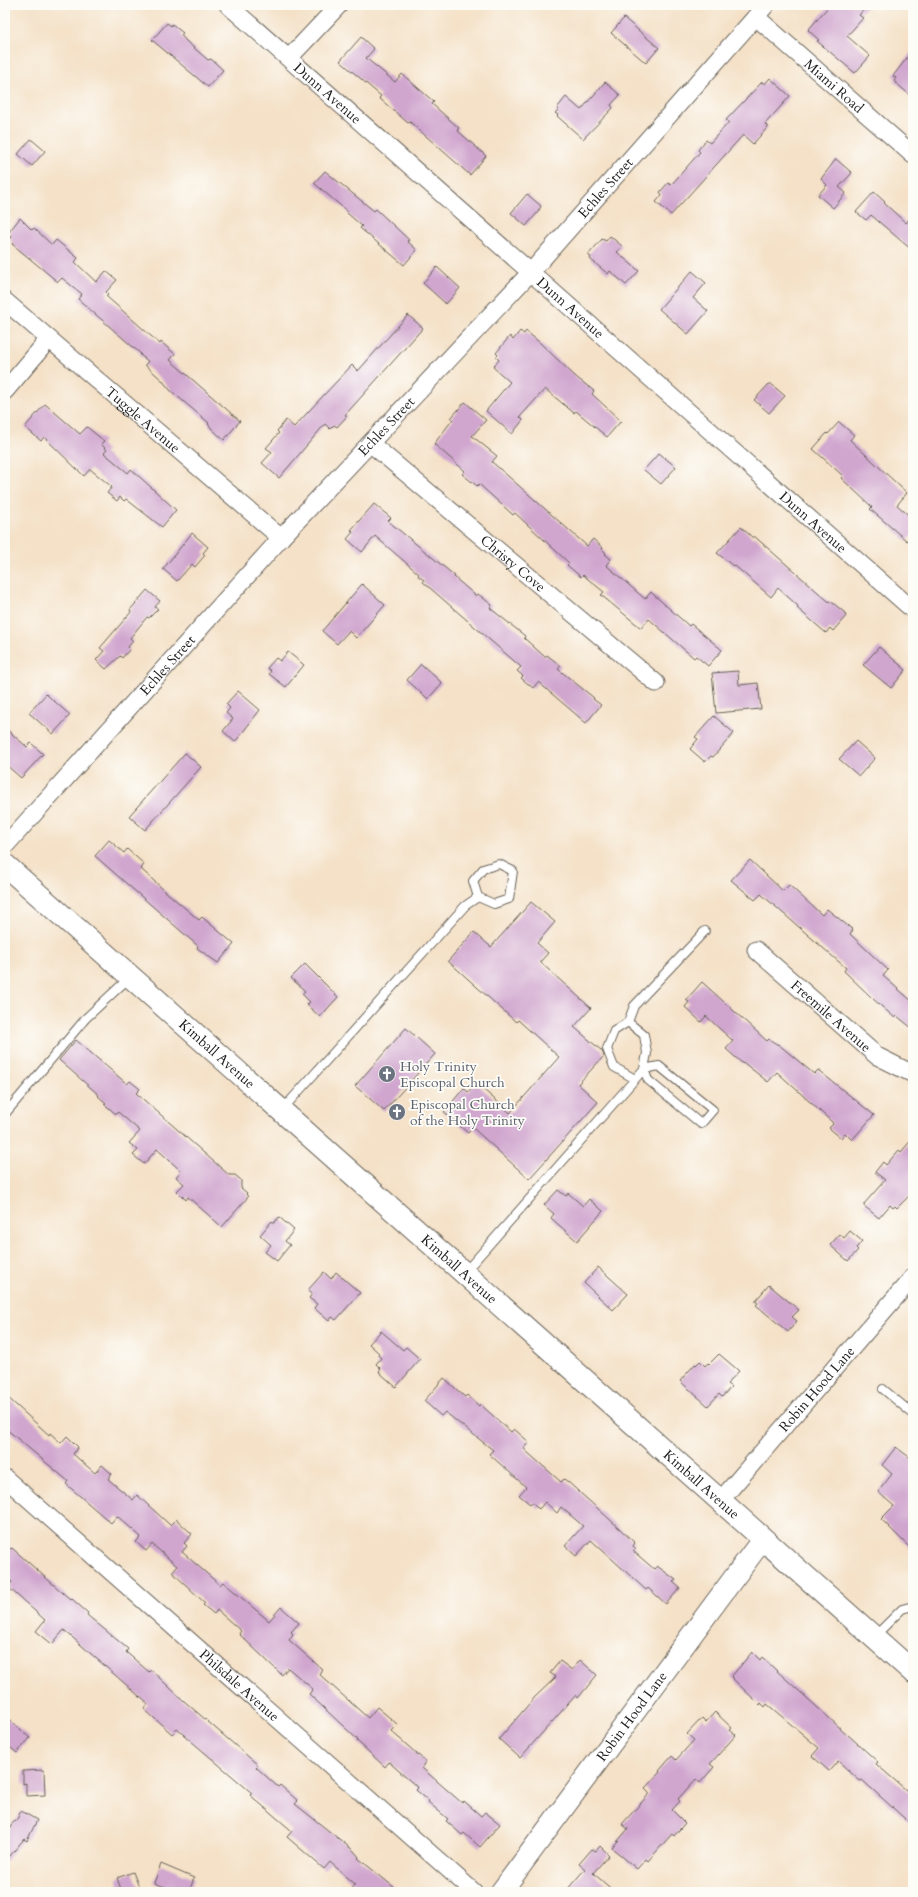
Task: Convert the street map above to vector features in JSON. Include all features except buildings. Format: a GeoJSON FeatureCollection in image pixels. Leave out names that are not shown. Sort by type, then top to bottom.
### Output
{"type":"FeatureCollection","features":[{"type":"Feature","properties":{"kind":"main road","name":"Kimball Avenue"},"geometry":{"type":"LineString","coordinates":[[5,865],[762,1540],[913,1672]]}},
{"type":"Feature","properties":{"kind":"street","name":"Dunn Avenue"},"geometry":{"type":"LineString","coordinates":[[228,5],[913,610]]}},
{"type":"Feature","properties":{"kind":"street"},"geometry":{"type":"LineString","coordinates":[[289,58],[339,5]]}},
{"type":"Feature","properties":{"kind":"street","name":"Miami Road"},"geometry":{"type":"LineString","coordinates":[[761,11],[913,155]]}},
{"type":"Feature","properties":{"kind":"street","name":"Echles Street"},"geometry":{"type":"LineString","coordinates":[[5,846],[281,538],[530,273],[761,11]]}},
{"type":"Feature","properties":{"kind":"street","name":"Tuggle Avenue"},"geometry":{"type":"LineString","coordinates":[[5,301],[281,538]]}},
{"type":"Feature","properties":{"kind":"street"},"geometry":{"type":"LineString","coordinates":[[5,391],[49,339]]}},
{"type":"Feature","properties":{"kind":"street","name":"Christy Cove"},"geometry":{"type":"LineString","coordinates":[[370,443],[656,683]]}},
{"type":"Feature","properties":{"kind":"street","name":"Freemile Avenue"},"geometry":{"type":"LineString","coordinates":[[756,950],[877,1056],[913,1074]]}},
{"type":"Feature","properties":{"kind":"street","name":"Robin Hood Lane"},"geometry":{"type":"LineString","coordinates":[[720,1502],[913,1277]]}},
{"type":"Feature","properties":{"kind":"street","name":"Philsdale Avenue"},"geometry":{"type":"LineString","coordinates":[[5,1478],[474,1892]]}},
{"type":"Feature","properties":{"kind":"street","name":"Robin Hood Lane"},"geometry":{"type":"LineString","coordinates":[[501,1892],[762,1540]]}},
{"type":"Feature","properties":{"kind":"lane"},"geometry":{"type":"LineString","coordinates":[[499,864],[513,872],[509,899],[494,904],[478,897],[473,881],[483,869],[499,864]]}},
{"type":"Feature","properties":{"kind":"lane"},"geometry":{"type":"LineString","coordinates":[[281,1111],[465,906],[478,897]]}},
{"type":"Feature","properties":{"kind":"lane"},"geometry":{"type":"LineString","coordinates":[[635,1079],[614,1067],[607,1049],[614,1031],[628,1022],[634,1006],[705,931]]}},
{"type":"Feature","properties":{"kind":"lane"},"geometry":{"type":"LineString","coordinates":[[5,1114],[86,1018],[130,976]]}},
{"type":"Feature","properties":{"kind":"lane"},"geometry":{"type":"LineString","coordinates":[[464,1274],[644,1069],[659,1066],[713,1110],[701,1124],[648,1080],[644,1069],[647,1053],[644,1035],[628,1022]]}},
{"type":"Feature","properties":{"kind":"lane"},"geometry":{"type":"LineString","coordinates":[[883,1389],[913,1414]]}},
{"type":"Feature","properties":{"kind":"lane"},"geometry":{"type":"LineString","coordinates":[[874,1638],[902,1609],[913,1606]]}},
{"type":"Feature","properties":{"kind":"place","name":"Holy Trinity Episcopal Church"},"geometry":{"type":"Point","coordinates":[387,1074]}},
{"type":"Feature","properties":{"kind":"place","name":"Episcopal Church of the Holy Trinity"},"geometry":{"type":"Point","coordinates":[397,1112]}}]}
